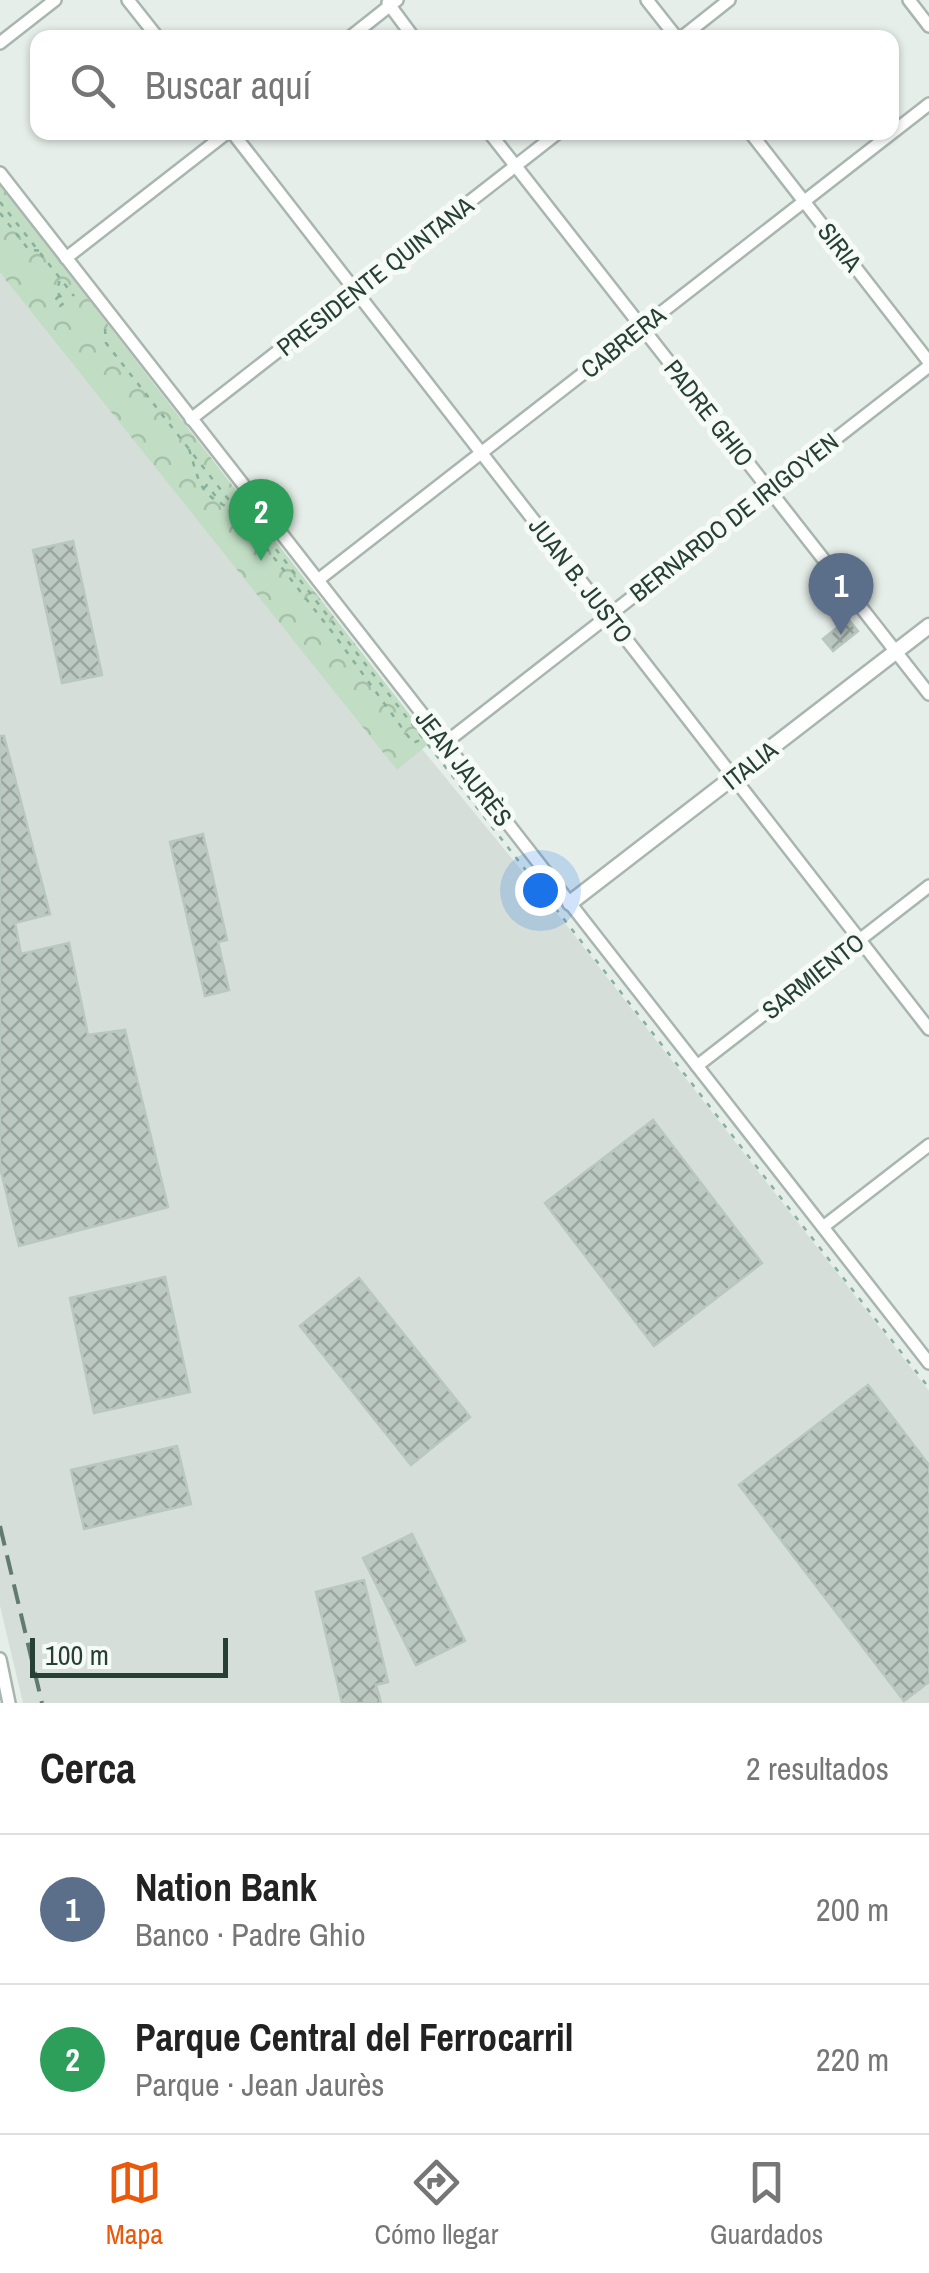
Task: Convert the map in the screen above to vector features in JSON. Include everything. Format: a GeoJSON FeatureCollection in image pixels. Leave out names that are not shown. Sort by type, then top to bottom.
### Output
{"type":"FeatureCollection","features":[{"type":"Feature","properties":{"kind":"street"},"geometry":{"type":"LineString","coordinates":[[0,43],[55,0]]}},
{"type":"Feature","properties":{"kind":"street"},"geometry":{"type":"LineString","coordinates":[[128,0],[152,30]]}},
{"type":"Feature","properties":{"kind":"street"},"geometry":{"type":"LineString","coordinates":[[647,0],[672,30]]}},
{"type":"Feature","properties":{"kind":"street"},"geometry":{"type":"LineString","coordinates":[[690,30],[729,0]]}},
{"type":"Feature","properties":{"kind":"street"},"geometry":{"type":"LineString","coordinates":[[909,0],[929,26]]}},
{"type":"Feature","properties":{"kind":"street"},"geometry":{"type":"LineString","coordinates":[[358,30],[391,2],[409,30]]}},
{"type":"Feature","properties":{"kind":"street","name":"CABRERA"},"geometry":{"type":"LineString","coordinates":[[899,128],[929,104]]}},
{"type":"Feature","properties":{"kind":"street"},"geometry":{"type":"LineString","coordinates":[[66,258],[220,140]]}},
{"type":"Feature","properties":{"kind":"street","name":"JUAN B. JUSTO"},"geometry":{"type":"LineString","coordinates":[[236,140],[929,1028]]}},
{"type":"Feature","properties":{"kind":"street","name":"PADRE GHIO"},"geometry":{"type":"LineString","coordinates":[[495,140],[929,694]]}},
{"type":"Feature","properties":{"kind":"street","name":"PRESIDENTE QUINTANA"},"geometry":{"type":"LineString","coordinates":[[187,424],[549,140]]}},
{"type":"Feature","properties":{"kind":"street","name":"SIRIA"},"geometry":{"type":"LineString","coordinates":[[756,140],[929,363]]}},
{"type":"Feature","properties":{"kind":"street","name":"CABRERA"},"geometry":{"type":"LineString","coordinates":[[318,580],[883,140]]}},
{"type":"Feature","properties":{"kind":"street","name":"JEAN JAURÈS"},"geometry":{"type":"LineString","coordinates":[[0,173],[187,424],[318,580],[929,1363]]}},
{"type":"Feature","properties":{"kind":"street","name":"BERNARDO DE IRIGOYEN"},"geometry":{"type":"LineString","coordinates":[[441,738],[608,616],[929,363]]}},
{"type":"Feature","properties":{"kind":"street","name":"ITALIA"},"geometry":{"type":"LineString","coordinates":[[570,903],[929,626]]}},
{"type":"Feature","properties":{"kind":"street","name":"SARMIENTO"},"geometry":{"type":"LineString","coordinates":[[697,1066],[929,886]]}},
{"type":"Feature","properties":{"kind":"street"},"geometry":{"type":"LineString","coordinates":[[823,1227],[929,1145]]}},
{"type":"Feature","properties":{"kind":"street"},"geometry":{"type":"LineString","coordinates":[[0,1660],[9,1703]]}},
{"type":"Feature","properties":{"kind":"path"},"geometry":{"type":"LineString","coordinates":[[0,192],[84,301]]}},
{"type":"Feature","properties":{"kind":"path"},"geometry":{"type":"LineString","coordinates":[[0,202],[74,296]]}},
{"type":"Feature","properties":{"kind":"path"},"geometry":{"type":"LineString","coordinates":[[0,213],[29,250],[46,251]]}},
{"type":"Feature","properties":{"kind":"path"},"geometry":{"type":"LineString","coordinates":[[60,296],[57,292],[62,272]]}},
{"type":"Feature","properties":{"kind":"path"},"geometry":{"type":"LineString","coordinates":[[116,342],[105,328],[106,343],[413,742],[441,738]]}},
{"type":"Feature","properties":{"kind":"path"},"geometry":{"type":"LineString","coordinates":[[187,424],[189,447],[208,498],[253,519]]}},
{"type":"Feature","properties":{"kind":"path"},"geometry":{"type":"LineString","coordinates":[[230,489],[929,1388]]}},
{"type":"Feature","properties":{"kind":"shaded area"},"geometry":{"type":"Polygon","coordinates":[[[0,273],[397,769],[422,749],[564,922],[929,1391],[929,1703],[23,1703],[0,1606],[0,273]]]}},
{"type":"Feature","properties":{"kind":"green space"},"geometry":{"type":"Polygon","coordinates":[[[0,185],[431,742],[397,770],[0,273],[0,185]]]}},
{"type":"Feature","properties":{"kind":"building"},"geometry":{"type":"Polygon","coordinates":[[[73,541],[102,675],[62,683],[33,550],[73,541]]]}},
{"type":"Feature","properties":{"kind":"building"},"geometry":{"type":"Polygon","coordinates":[[[848,619],[858,631],[833,651],[823,639],[848,619]]]}},
{"type":"Feature","properties":{"kind":"building"},"geometry":{"type":"Polygon","coordinates":[[[0,736],[4,736],[50,914],[15,923],[21,954],[69,943],[88,1035],[125,1030],[168,1207],[19,1246],[0,1167],[0,736]]]}},
{"type":"Feature","properties":{"kind":"building"},"geometry":{"type":"Polygon","coordinates":[[[203,834],[227,940],[218,942],[229,990],[205,996],[170,842],[203,834]]]}},
{"type":"Feature","properties":{"kind":"building"},"geometry":{"type":"Polygon","coordinates":[[[653,1120],[762,1263],[654,1346],[545,1203],[653,1120]]]}},
{"type":"Feature","properties":{"kind":"building"},"geometry":{"type":"Polygon","coordinates":[[[165,1277],[190,1392],[94,1413],[70,1298],[165,1277]]]}},
{"type":"Feature","properties":{"kind":"building"},"geometry":{"type":"Polygon","coordinates":[[[359,1278],[470,1417],[411,1465],[300,1326],[359,1278]]]}},
{"type":"Feature","properties":{"kind":"building"},"geometry":{"type":"Polygon","coordinates":[[[868,1385],[929,1465],[929,1682],[904,1701],[739,1485],[868,1385]]]}},
{"type":"Feature","properties":{"kind":"building"},"geometry":{"type":"Polygon","coordinates":[[[177,1446],[191,1504],[84,1529],[71,1470],[177,1446]]]}},
{"type":"Feature","properties":{"kind":"building"},"geometry":{"type":"Polygon","coordinates":[[[412,1534],[465,1641],[416,1665],[363,1558],[412,1534]]]}},
{"type":"Feature","properties":{"kind":"building"},"geometry":{"type":"Polygon","coordinates":[[[364,1580],[388,1682],[376,1685],[381,1703],[342,1703],[316,1592],[364,1580]]]}},
{"type":"Feature","properties":{"kind":"railway"},"geometry":{"type":"LineString","coordinates":[[0,1526],[42,1703]]}},
{"type":"Feature","properties":{"kind":"place","name":"Parque Central del Ferrocarril"},"geometry":{"type":"Point","coordinates":[261,561]}},
{"type":"Feature","properties":{"kind":"place","name":"Nation Bank"},"geometry":{"type":"Point","coordinates":[841,635]}}]}
